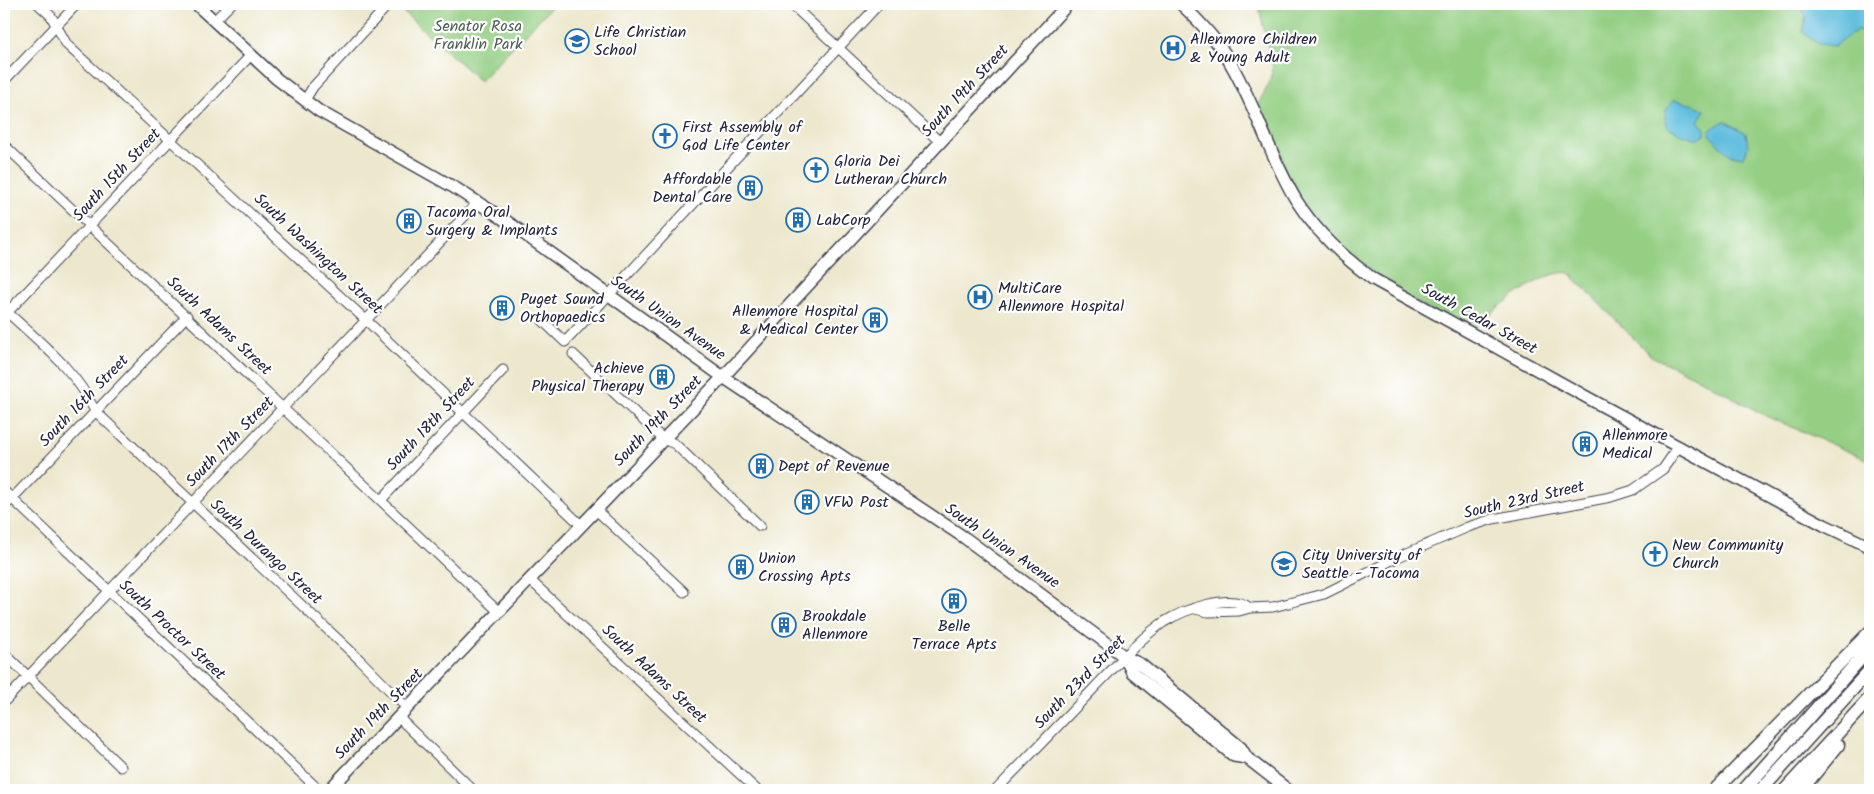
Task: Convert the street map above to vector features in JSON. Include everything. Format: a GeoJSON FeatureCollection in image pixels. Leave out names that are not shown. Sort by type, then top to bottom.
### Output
{"type":"FeatureCollection","features":[{"type":"Feature","properties":{"kind":"highway"},"geometry":{"type":"LineString","coordinates":[[1715,790],[1870,632]]}},
{"type":"Feature","properties":{"kind":"highway"},"geometry":{"type":"LineString","coordinates":[[1744,790],[1870,648]]}},
{"type":"Feature","properties":{"kind":"highway"},"geometry":{"type":"LineString","coordinates":[[1761,790],[1870,670]]}},
{"type":"Feature","properties":{"kind":"highway"},"geometry":{"type":"LineString","coordinates":[[1785,790],[1870,698]]}},
{"type":"Feature","properties":{"kind":"highway"},"geometry":{"type":"LineString","coordinates":[[1801,790],[1837,746],[1852,718]]}},
{"type":"Feature","properties":{"kind":"main road","name":"South Union Avenue"},"geometry":{"type":"LineString","coordinates":[[196,4],[251,55],[305,100],[349,129],[478,202],[723,377],[964,538],[1125,657],[1140,664],[1241,748],[1247,758],[1288,790]]}},
{"type":"Feature","properties":{"kind":"main road","name":"South 19th Street"},"geometry":{"type":"LineString","coordinates":[[329,790],[723,377],[1068,4]]}},
{"type":"Feature","properties":{"kind":"main road","name":"South Cedar Street"},"geometry":{"type":"LineString","coordinates":[[1181,4],[1206,29],[1227,57],[1280,171],[1297,201],[1324,237],[1344,256],[1373,278],[1824,525],[1870,547]]}},
{"type":"Feature","properties":{"kind":"street","name":"South Washington Street"},"geometry":{"type":"LineString","coordinates":[[38,4],[51,16],[67,45],[172,139],[367,321],[581,526]]}},
{"type":"Feature","properties":{"kind":"street"},"geometry":{"type":"LineString","coordinates":[[4,81],[77,4]]}},
{"type":"Feature","properties":{"kind":"street"},"geometry":{"type":"LineString","coordinates":[[214,21],[231,4]]}},
{"type":"Feature","properties":{"kind":"street"},"geometry":{"type":"LineString","coordinates":[[305,100],[313,87],[389,4]]}},
{"type":"Feature","properties":{"kind":"street"},"geometry":{"type":"LineString","coordinates":[[791,4],[940,142]]}},
{"type":"Feature","properties":{"kind":"street"},"geometry":{"type":"LineString","coordinates":[[542,320],[565,342],[879,4]]}},
{"type":"Feature","properties":{"kind":"street","name":"South 15th Street"},"geometry":{"type":"LineString","coordinates":[[5,313],[251,55]]}},
{"type":"Feature","properties":{"kind":"street","name":"South Adams Street"},"geometry":{"type":"LineString","coordinates":[[4,145],[382,499],[499,612]]}},
{"type":"Feature","properties":{"kind":"street","name":"South 17th Street"},"geometry":{"type":"LineString","coordinates":[[4,702],[478,202]]}},
{"type":"Feature","properties":{"kind":"street","name":"South Durango Street"},"geometry":{"type":"LineString","coordinates":[[5,313],[60,360],[85,390],[95,411],[360,660],[407,708]]}},
{"type":"Feature","properties":{"kind":"street","name":"South 16th Street"},"geometry":{"type":"LineString","coordinates":[[4,507],[187,316]]}},
{"type":"Feature","properties":{"kind":"street"},"geometry":{"type":"LineString","coordinates":[[573,354],[663,439],[675,444],[760,526]]}},
{"type":"Feature","properties":{"kind":"street","name":"South 18th Street"},"geometry":{"type":"LineString","coordinates":[[382,499],[503,370]]}},
{"type":"Feature","properties":{"kind":"street","name":"South 23rd Street"},"geometry":{"type":"LineString","coordinates":[[996,790],[1125,657],[1160,625],[1175,616],[1195,609],[1208,612],[1229,612],[1250,608],[1273,607],[1324,594],[1434,540],[1485,522],[1611,497],[1633,490],[1663,469],[1679,446]]}},
{"type":"Feature","properties":{"kind":"street","name":"South Proctor Street"},"geometry":{"type":"LineString","coordinates":[[4,491],[319,790]]}},
{"type":"Feature","properties":{"kind":"street"},"geometry":{"type":"LineString","coordinates":[[596,510],[684,592]]}},
{"type":"Feature","properties":{"kind":"street","name":"South Adams Street"},"geometry":{"type":"LineString","coordinates":[[530,580],[752,789]]}},
{"type":"Feature","properties":{"kind":"street"},"geometry":{"type":"LineString","coordinates":[[4,653],[122,767]]}},
{"type":"Feature","properties":{"kind":"street"},"geometry":{"type":"LineString","coordinates":[[398,718],[473,790]]}},
{"type":"Feature","properties":{"kind":"green space","name":"Senator Rosa Franklin Park"},"geometry":{"type":"Polygon","coordinates":[[[407,4],[554,4],[480,81],[401,10],[407,4]]]}},
{"type":"Feature","properties":{"kind":"green space"},"geometry":{"type":"Polygon","coordinates":[[[1258,4],[1870,4],[1870,461],[1762,414],[1704,381],[1651,356],[1569,273],[1559,273],[1546,277],[1532,285],[1502,304],[1470,332],[1373,279],[1297,201],[1257,106],[1269,84],[1273,68],[1258,4]]]}},
{"type":"Feature","properties":{"kind":"water"},"geometry":{"type":"Polygon","coordinates":[[[1803,4],[1870,4],[1870,33],[1857,30],[1834,46],[1818,44],[1802,32],[1806,16],[1803,12],[1803,4]]]}},
{"type":"Feature","properties":{"kind":"water"},"geometry":{"type":"Polygon","coordinates":[[[1674,100],[1695,105],[1705,110],[1698,121],[1705,129],[1705,135],[1698,139],[1681,134],[1668,127],[1665,120],[1666,112],[1674,100]]]}},
{"type":"Feature","properties":{"kind":"water"},"geometry":{"type":"Polygon","coordinates":[[[1724,121],[1746,133],[1748,147],[1744,157],[1730,155],[1709,135],[1710,130],[1724,121]]]}},
{"type":"Feature","properties":{"kind":"place","name":"Life Christian School"},"geometry":{"type":"Point","coordinates":[577,41]}},
{"type":"Feature","properties":{"kind":"place","name":"Allenmore Children & Young Adult"},"geometry":{"type":"Point","coordinates":[1173,48]}},
{"type":"Feature","properties":{"kind":"place","name":"First Assembly of God Life Center"},"geometry":{"type":"Point","coordinates":[665,136]}},
{"type":"Feature","properties":{"kind":"place","name":"Gloria Dei Lutheran Church"},"geometry":{"type":"Point","coordinates":[816,170]}},
{"type":"Feature","properties":{"kind":"place","name":"Affordable Dental Care"},"geometry":{"type":"Point","coordinates":[750,188]}},
{"type":"Feature","properties":{"kind":"place","name":"LabCorp"},"geometry":{"type":"Point","coordinates":[798,220]}},
{"type":"Feature","properties":{"kind":"place","name":"Tacoma Oral Surgery & Implants"},"geometry":{"type":"Point","coordinates":[409,221]}},
{"type":"Feature","properties":{"kind":"place","name":"MultiCare Allenmore Hospital"},"geometry":{"type":"Point","coordinates":[980,297]}},
{"type":"Feature","properties":{"kind":"place","name":"Puget Sound Orthopaedics"},"geometry":{"type":"Point","coordinates":[502,308]}},
{"type":"Feature","properties":{"kind":"place","name":"Allenmore Hospital & Medical Center"},"geometry":{"type":"Point","coordinates":[875,320]}},
{"type":"Feature","properties":{"kind":"place","name":"Achieve Physical Therapy"},"geometry":{"type":"Point","coordinates":[662,377]}},
{"type":"Feature","properties":{"kind":"place","name":"Allenmore Medical"},"geometry":{"type":"Point","coordinates":[1585,444]}},
{"type":"Feature","properties":{"kind":"place","name":"Dept of Revenue"},"geometry":{"type":"Point","coordinates":[761,466]}},
{"type":"Feature","properties":{"kind":"place","name":"VFW Post"},"geometry":{"type":"Point","coordinates":[807,502]}},
{"type":"Feature","properties":{"kind":"place","name":"New Community Church"},"geometry":{"type":"Point","coordinates":[1655,554]}},
{"type":"Feature","properties":{"kind":"place","name":"City University of Seattle - Tacoma"},"geometry":{"type":"Point","coordinates":[1284,564]}},
{"type":"Feature","properties":{"kind":"place","name":"Union Crossing Apts"},"geometry":{"type":"Point","coordinates":[741,567]}},
{"type":"Feature","properties":{"kind":"place","name":"Belle Terrace Apts"},"geometry":{"type":"Point","coordinates":[954,601]}},
{"type":"Feature","properties":{"kind":"place","name":"Brookdale Allenmore"},"geometry":{"type":"Point","coordinates":[784,625]}}]}
